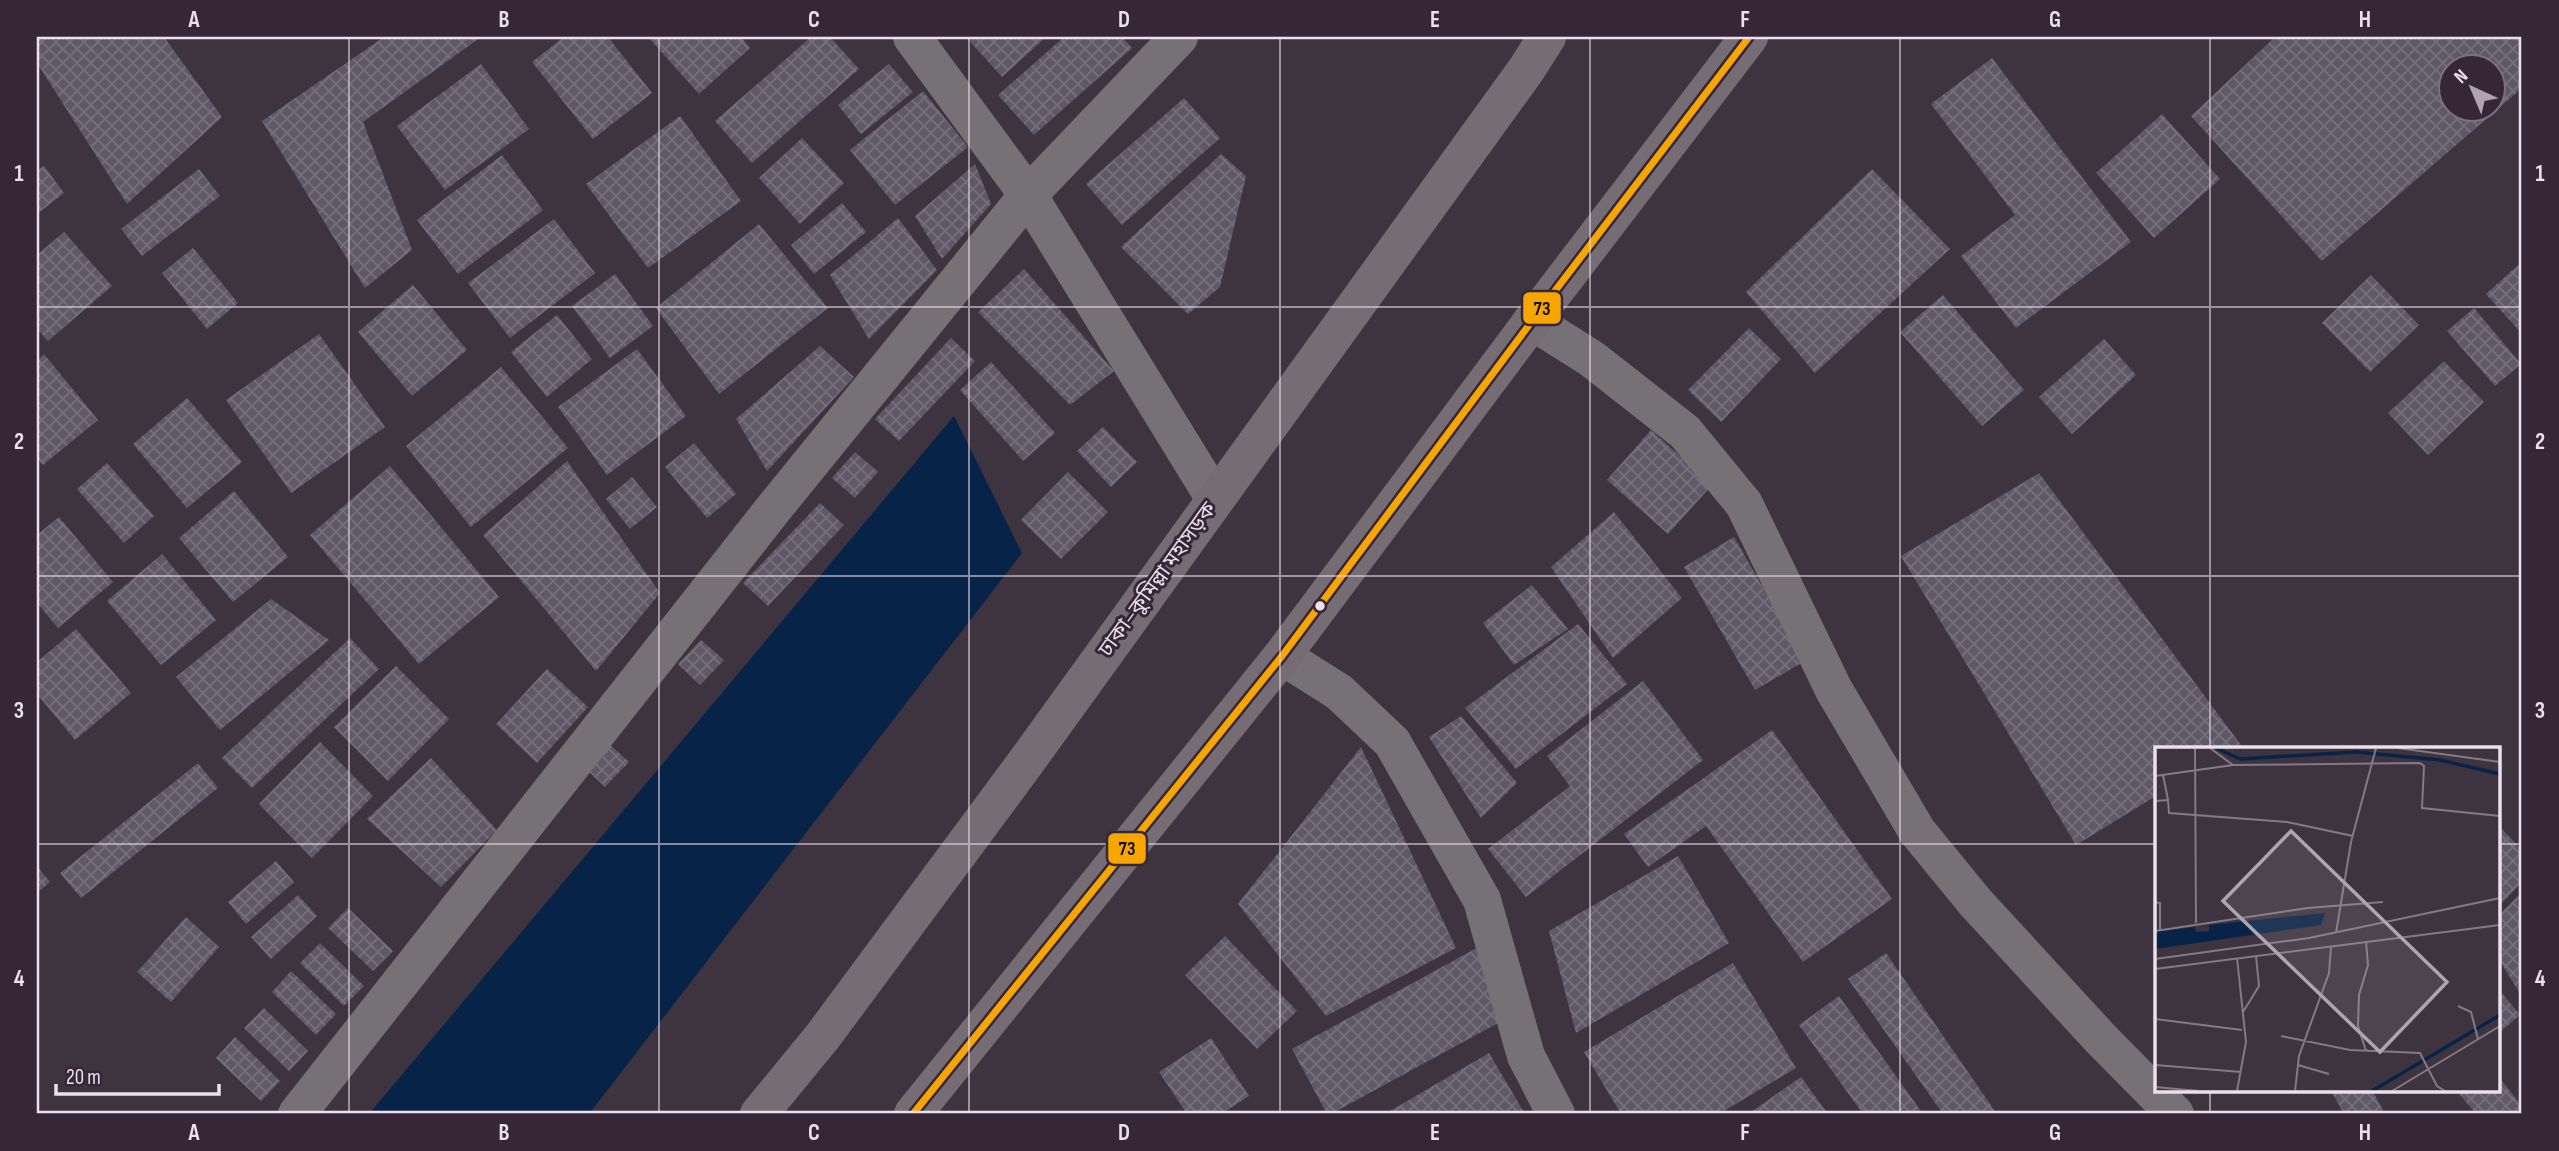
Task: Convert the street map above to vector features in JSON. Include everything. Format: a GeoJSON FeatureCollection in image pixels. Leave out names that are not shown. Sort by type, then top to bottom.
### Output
{"type":"FeatureCollection","features":[{"type":"Feature","properties":{"kind":"highway","name":"ঢাকা–কুমিল্লা মহাসড়ক"},"geometry":{"type":"LineString","coordinates":[[759,1114],[822,1036],[1010,784],[1518,81],[1547,37]]}},
{"type":"Feature","properties":{"kind":"highway"},"geometry":{"type":"LineString","coordinates":[[913,1114],[1282,656],[1532,321],[1749,37]]}},
{"type":"Feature","properties":{"kind":"street"},"geometry":{"type":"LineString","coordinates":[[912,37],[1028,195],[1214,499]]}},
{"type":"Feature","properties":{"kind":"street"},"geometry":{"type":"LineString","coordinates":[[298,1114],[774,508],[1028,195],[1179,37]]}},
{"type":"Feature","properties":{"kind":"street"},"geometry":{"type":"LineString","coordinates":[[1532,321],[1592,359],[1685,432],[1744,504],[1834,690],[1917,831],[1975,902],[2100,1038],[2175,1114]]}},
{"type":"Feature","properties":{"kind":"street"},"geometry":{"type":"LineString","coordinates":[[1282,656],[1339,692],[1392,742],[1482,900],[1527,1055],[1556,1114]]}},
{"type":"Feature","properties":{"kind":"water"},"geometry":{"type":"Polygon","coordinates":[[[954,416],[1022,553],[589,1114],[369,1114],[954,416]]]}},
{"type":"Feature","properties":{"kind":"building"},"geometry":{"type":"Polygon","coordinates":[[[37,37],[164,37],[222,117],[127,204],[37,63],[37,37]]]}},
{"type":"Feature","properties":{"kind":"building"},"geometry":{"type":"Polygon","coordinates":[[[384,37],[481,37],[363,122],[412,250],[365,288],[262,121],[384,37]]]}},
{"type":"Feature","properties":{"kind":"building"},"geometry":{"type":"Polygon","coordinates":[[[564,37],[608,37],[652,93],[593,139],[532,62],[564,37]]]}},
{"type":"Feature","properties":{"kind":"building"},"geometry":{"type":"Polygon","coordinates":[[[648,37],[741,37],[750,48],[699,94],[648,37]]]}},
{"type":"Feature","properties":{"kind":"building"},"geometry":{"type":"Polygon","coordinates":[[[811,37],[830,37],[859,69],[752,163],[715,121],[811,37]]]}},
{"type":"Feature","properties":{"kind":"building"},"geometry":{"type":"Polygon","coordinates":[[[966,37],[1046,37],[1002,77],[966,37]]]}},
{"type":"Feature","properties":{"kind":"building"},"geometry":{"type":"Polygon","coordinates":[[[1064,37],[1122,37],[1132,48],[1034,135],[998,95],[1064,37]]]}},
{"type":"Feature","properties":{"kind":"building"},"geometry":{"type":"Polygon","coordinates":[[[2275,37],[2522,37],[2522,88],[2506,102],[2506,52],[2436,52],[2436,122],[2483,122],[2322,261],[2191,116],[2275,37]]]}},
{"type":"Feature","properties":{"kind":"building"},"geometry":{"type":"Polygon","coordinates":[[[1992,58],[2131,242],[2016,328],[1961,256],[2015,215],[1931,104],[1992,58]]]}},
{"type":"Feature","properties":{"kind":"building"},"geometry":{"type":"Polygon","coordinates":[[[481,64],[529,129],[445,190],[397,126],[481,64]]]}},
{"type":"Feature","properties":{"kind":"building"},"geometry":{"type":"Polygon","coordinates":[[[889,64],[913,92],[861,134],[838,105],[889,64]]]}},
{"type":"Feature","properties":{"kind":"building"},"geometry":{"type":"Polygon","coordinates":[[[923,91],[968,147],[895,205],[850,150],[923,91]]]}},
{"type":"Feature","properties":{"kind":"building"},"geometry":{"type":"Polygon","coordinates":[[[1184,98],[1220,138],[1122,225],[1086,184],[1184,98]]]}},
{"type":"Feature","properties":{"kind":"building"},"geometry":{"type":"Polygon","coordinates":[[[2162,114],[2220,179],[2154,238],[2096,173],[2162,114]]]}},
{"type":"Feature","properties":{"kind":"building"},"geometry":{"type":"Polygon","coordinates":[[[680,116],[741,201],[648,268],[586,184],[680,116]]]}},
{"type":"Feature","properties":{"kind":"building"},"geometry":{"type":"Polygon","coordinates":[[[802,138],[844,183],[800,224],[759,178],[802,138]]]}},
{"type":"Feature","properties":{"kind":"building"},"geometry":{"type":"Polygon","coordinates":[[[1221,154],[1246,176],[1220,287],[1188,314],[1121,247],[1221,154]]]}},
{"type":"Feature","properties":{"kind":"building"},"geometry":{"type":"Polygon","coordinates":[[[502,155],[543,210],[458,274],[417,220],[502,155]]]}},
{"type":"Feature","properties":{"kind":"building"},"geometry":{"type":"Polygon","coordinates":[[[975,164],[991,204],[942,259],[915,216],[975,164]]]}},
{"type":"Feature","properties":{"kind":"building"},"geometry":{"type":"Polygon","coordinates":[[[44,166],[64,193],[37,214],[37,171],[44,166]]]}},
{"type":"Feature","properties":{"kind":"building"},"geometry":{"type":"Polygon","coordinates":[[[199,169],[220,196],[142,256],[121,229],[199,169]]]}},
{"type":"Feature","properties":{"kind":"building"},"geometry":{"type":"Polygon","coordinates":[[[1872,169],[1950,249],[1815,373],[1746,292],[1872,169]]]}},
{"type":"Feature","properties":{"kind":"building"},"geometry":{"type":"Polygon","coordinates":[[[842,203],[866,232],[814,274],[791,245],[842,203]]]}},
{"type":"Feature","properties":{"kind":"building"},"geometry":{"type":"Polygon","coordinates":[[[898,218],[937,270],[869,339],[830,275],[898,218]]]}},
{"type":"Feature","properties":{"kind":"building"},"geometry":{"type":"Polygon","coordinates":[[[554,219],[595,273],[510,338],[468,283],[554,219]]]}},
{"type":"Feature","properties":{"kind":"building"},"geometry":{"type":"Polygon","coordinates":[[[759,224],[828,308],[719,394],[656,308],[759,224]]]}},
{"type":"Feature","properties":{"kind":"building"},"geometry":{"type":"Polygon","coordinates":[[[64,232],[112,286],[48,341],[37,329],[37,255],[64,232]]]}},
{"type":"Feature","properties":{"kind":"building"},"geometry":{"type":"Polygon","coordinates":[[[193,248],[238,303],[207,329],[162,273],[193,248]]]}},
{"type":"Feature","properties":{"kind":"building"},"geometry":{"type":"Polygon","coordinates":[[[2518,265],[2522,269],[2522,334],[2486,294],[2518,265]]]}},
{"type":"Feature","properties":{"kind":"building"},"geometry":{"type":"Polygon","coordinates":[[[1024,269],[1114,371],[1070,405],[978,312],[1024,269]]]}},
{"type":"Feature","properties":{"kind":"building"},"geometry":{"type":"Polygon","coordinates":[[[615,274],[653,326],[610,358],[572,306],[615,274]]]}},
{"type":"Feature","properties":{"kind":"building"},"geometry":{"type":"Polygon","coordinates":[[[2371,275],[2419,325],[2370,372],[2322,323],[2371,275]]]}},
{"type":"Feature","properties":{"kind":"building"},"geometry":{"type":"Polygon","coordinates":[[[413,285],[467,350],[412,396],[358,332],[413,285]]]}},
{"type":"Feature","properties":{"kind":"building"},"geometry":{"type":"Polygon","coordinates":[[[1943,295],[2024,390],[1982,426],[1900,332],[1943,295]]]}},
{"type":"Feature","properties":{"kind":"building"},"geometry":{"type":"Polygon","coordinates":[[[2474,308],[2521,364],[2495,386],[2447,331],[2474,308]]]}},
{"type":"Feature","properties":{"kind":"building"},"geometry":{"type":"Polygon","coordinates":[[[557,315],[592,359],[547,397],[511,352],[557,315]]]}},
{"type":"Feature","properties":{"kind":"building"},"geometry":{"type":"Polygon","coordinates":[[[1749,328],[1781,359],[1721,422],[1688,390],[1749,328]]]}},
{"type":"Feature","properties":{"kind":"building"},"geometry":{"type":"Polygon","coordinates":[[[319,334],[385,427],[291,493],[226,400],[319,334]]]}},
{"type":"Feature","properties":{"kind":"building"},"geometry":{"type":"Polygon","coordinates":[[[951,338],[975,361],[899,441],[875,419],[951,338]]]}},
{"type":"Feature","properties":{"kind":"building"},"geometry":{"type":"Polygon","coordinates":[[[2104,339],[2136,375],[2072,434],[2039,397],[2104,339]]]}},
{"type":"Feature","properties":{"kind":"building"},"geometry":{"type":"Polygon","coordinates":[[[820,346],[854,377],[767,471],[736,419],[820,346]]]}},
{"type":"Feature","properties":{"kind":"building"},"geometry":{"type":"Polygon","coordinates":[[[637,349],[686,416],[607,475],[558,407],[637,349]]]}},
{"type":"Feature","properties":{"kind":"building"},"geometry":{"type":"Polygon","coordinates":[[[44,354],[98,420],[43,465],[37,458],[37,361],[44,354]]]}},
{"type":"Feature","properties":{"kind":"building"},"geometry":{"type":"Polygon","coordinates":[[[2444,361],[2484,402],[2428,455],[2388,413],[2444,361]]]}},
{"type":"Feature","properties":{"kind":"building"},"geometry":{"type":"Polygon","coordinates":[[[991,362],[1055,433],[1023,461],[960,390],[991,362]]]}},
{"type":"Feature","properties":{"kind":"building"},"geometry":{"type":"Polygon","coordinates":[[[501,367],[568,448],[471,527],[406,446],[501,367]]]}},
{"type":"Feature","properties":{"kind":"building"},"geometry":{"type":"Polygon","coordinates":[[[187,398],[242,462],[187,508],[133,444],[187,398]]]}},
{"type":"Feature","properties":{"kind":"building"},"geometry":{"type":"Polygon","coordinates":[[[1103,427],[1137,462],[1111,487],[1077,451],[1103,427]]]}},
{"type":"Feature","properties":{"kind":"building"},"geometry":{"type":"Polygon","coordinates":[[[1651,430],[1712,485],[1668,534],[1607,480],[1651,430]]]}},
{"type":"Feature","properties":{"kind":"building"},"geometry":{"type":"Polygon","coordinates":[[[694,443],[736,494],[707,518],[665,467],[694,443]]]}},
{"type":"Feature","properties":{"kind":"building"},"geometry":{"type":"Polygon","coordinates":[[[855,452],[878,472],[855,498],[832,478],[855,452]]]}},
{"type":"Feature","properties":{"kind":"building"},"geometry":{"type":"Polygon","coordinates":[[[567,461],[660,593],[596,671],[483,535],[567,461]]]}},
{"type":"Feature","properties":{"kind":"building"},"geometry":{"type":"Polygon","coordinates":[[[107,463],[154,516],[124,543],[77,489],[107,463]]]}},
{"type":"Feature","properties":{"kind":"building"},"geometry":{"type":"Polygon","coordinates":[[[390,466],[499,597],[419,664],[310,535],[390,466]]]}},
{"type":"Feature","properties":{"kind":"building"},"geometry":{"type":"Polygon","coordinates":[[[1068,472],[1108,512],[1061,559],[1021,520],[1068,472]]]}},
{"type":"Feature","properties":{"kind":"building"},"geometry":{"type":"Polygon","coordinates":[[[2039,473],[2241,745],[2155,747],[2155,797],[2076,845],[1901,556],[2039,473]]]}},
{"type":"Feature","properties":{"kind":"building"},"geometry":{"type":"Polygon","coordinates":[[[632,477],[657,507],[630,529],[606,499],[632,477]]]}},
{"type":"Feature","properties":{"kind":"building"},"geometry":{"type":"Polygon","coordinates":[[[234,491],[288,557],[233,602],[179,538],[234,491]]]}},
{"type":"Feature","properties":{"kind":"building"},"geometry":{"type":"Polygon","coordinates":[[[820,503],[844,525],[768,606],[743,583],[820,503]]]}},
{"type":"Feature","properties":{"kind":"building"},"geometry":{"type":"Polygon","coordinates":[[[1614,512],[1682,598],[1613,658],[1551,567],[1614,512]]]}},
{"type":"Feature","properties":{"kind":"building"},"geometry":{"type":"Polygon","coordinates":[[[59,517],[113,582],[58,628],[37,603],[37,535],[59,517]]]}},
{"type":"Feature","properties":{"kind":"building"},"geometry":{"type":"Polygon","coordinates":[[[1734,537],[1805,661],[1755,690],[1684,567],[1734,537]]]}},
{"type":"Feature","properties":{"kind":"building"},"geometry":{"type":"Polygon","coordinates":[[[162,554],[216,620],[161,665],[107,601],[162,554]]]}},
{"type":"Feature","properties":{"kind":"building"},"geometry":{"type":"Polygon","coordinates":[[[1532,585],[1568,629],[1514,665],[1483,623],[1532,585]]]}},
{"type":"Feature","properties":{"kind":"building"},"geometry":{"type":"Polygon","coordinates":[[[271,599],[329,640],[220,730],[176,677],[271,599]]]}},
{"type":"Feature","properties":{"kind":"building"},"geometry":{"type":"Polygon","coordinates":[[[1578,624],[1627,684],[1516,769],[1465,708],[1578,624]]]}},
{"type":"Feature","properties":{"kind":"building"},"geometry":{"type":"Polygon","coordinates":[[[76,629],[131,693],[75,740],[37,694],[37,662],[76,629]]]}},
{"type":"Feature","properties":{"kind":"building"},"geometry":{"type":"Polygon","coordinates":[[[350,638],[379,669],[252,788],[222,758],[350,638]]]}},
{"type":"Feature","properties":{"kind":"building"},"geometry":{"type":"Polygon","coordinates":[[[701,640],[724,660],[700,685],[678,664],[701,640]]]}},
{"type":"Feature","properties":{"kind":"building"},"geometry":{"type":"Polygon","coordinates":[[[396,666],[449,719],[388,781],[334,727],[396,666]]]}},
{"type":"Feature","properties":{"kind":"building"},"geometry":{"type":"Polygon","coordinates":[[[547,669],[588,707],[537,763],[496,724],[547,669]]]}},
{"type":"Feature","properties":{"kind":"building"},"geometry":{"type":"Polygon","coordinates":[[[1643,681],[1703,760],[1526,897],[1488,849],[1570,786],[1547,756],[1643,681]]]}},
{"type":"Feature","properties":{"kind":"building"},"geometry":{"type":"Polygon","coordinates":[[[1461,716],[1517,783],[1481,818],[1429,737],[1461,716]]]}},
{"type":"Feature","properties":{"kind":"building"},"geometry":{"type":"Polygon","coordinates":[[[1772,730],[1892,899],[1803,962],[1706,826],[1648,867],[1624,834],[1772,730]]]}},
{"type":"Feature","properties":{"kind":"building"},"geometry":{"type":"Polygon","coordinates":[[[606,741],[629,762],[605,787],[583,766],[606,741]]]}},
{"type":"Feature","properties":{"kind":"building"},"geometry":{"type":"Polygon","coordinates":[[[320,742],[373,796],[312,858],[259,804],[320,742]]]}},
{"type":"Feature","properties":{"kind":"building"},"geometry":{"type":"Polygon","coordinates":[[[1361,747],[1456,948],[1326,1016],[1238,904],[1361,747]]]}},
{"type":"Feature","properties":{"kind":"building"},"geometry":{"type":"Polygon","coordinates":[[[431,758],[497,830],[441,887],[367,819],[431,758]]]}},
{"type":"Feature","properties":{"kind":"building"},"geometry":{"type":"Polygon","coordinates":[[[198,763],[218,788],[81,898],[60,873],[198,763]]]}},
{"type":"Feature","properties":{"kind":"building"},"geometry":{"type":"Polygon","coordinates":[[[2500,827],[2522,850],[2522,882],[2500,905],[2500,827]]]}},
{"type":"Feature","properties":{"kind":"building"},"geometry":{"type":"Polygon","coordinates":[[[1678,856],[1729,943],[1576,1033],[1549,931],[1678,856]]]}},
{"type":"Feature","properties":{"kind":"building"},"geometry":{"type":"Polygon","coordinates":[[[276,861],[294,882],[246,924],[228,902],[276,861]]]}},
{"type":"Feature","properties":{"kind":"building"},"geometry":{"type":"Polygon","coordinates":[[[37,866],[50,882],[37,893],[37,866]]]}},
{"type":"Feature","properties":{"kind":"building"},"geometry":{"type":"Polygon","coordinates":[[[2522,892],[2522,988],[2519,992],[2500,961],[2500,914],[2522,892]]]}},
{"type":"Feature","properties":{"kind":"building"},"geometry":{"type":"Polygon","coordinates":[[[298,895],[317,916],[271,959],[251,937],[298,895]]]}},
{"type":"Feature","properties":{"kind":"building"},"geometry":{"type":"Polygon","coordinates":[[[348,908],[393,951],[373,971],[328,928],[348,908]]]}},
{"type":"Feature","properties":{"kind":"building"},"geometry":{"type":"Polygon","coordinates":[[[186,917],[219,947],[171,1002],[137,972],[186,917]]]}},
{"type":"Feature","properties":{"kind":"building"},"geometry":{"type":"Polygon","coordinates":[[[1225,936],[1297,1011],[1257,1049],[1185,975],[1225,936]]]}},
{"type":"Feature","properties":{"kind":"building"},"geometry":{"type":"Polygon","coordinates":[[[1495,938],[1531,1005],[1327,1114],[1292,1049],[1495,938]]]}},
{"type":"Feature","properties":{"kind":"building"},"geometry":{"type":"Polygon","coordinates":[[[320,943],[364,986],[344,1006],[300,963],[320,943]]]}},
{"type":"Feature","properties":{"kind":"building"},"geometry":{"type":"Polygon","coordinates":[[[1886,953],[1997,1114],[1943,1114],[1848,979],[1886,953]]]}},
{"type":"Feature","properties":{"kind":"building"},"geometry":{"type":"Polygon","coordinates":[[[1733,963],[1796,1068],[1719,1114],[1621,1114],[1584,1052],[1733,963]]]}},
{"type":"Feature","properties":{"kind":"building"},"geometry":{"type":"Polygon","coordinates":[[[291,971],[336,1014],[316,1035],[272,992],[291,971]]]}},
{"type":"Feature","properties":{"kind":"building"},"geometry":{"type":"Polygon","coordinates":[[[2500,990],[2520,1015],[2500,1032],[2500,990]]]}},
{"type":"Feature","properties":{"kind":"building"},"geometry":{"type":"Polygon","coordinates":[[[1839,996],[1923,1114],[1863,1114],[1799,1025],[1839,996]]]}},
{"type":"Feature","properties":{"kind":"building"},"geometry":{"type":"Polygon","coordinates":[[[264,1008],[308,1051],[289,1071],[244,1028],[264,1008]]]}},
{"type":"Feature","properties":{"kind":"building"},"geometry":{"type":"Polygon","coordinates":[[[235,1037],[280,1081],[261,1101],[216,1058],[235,1037]]]}},
{"type":"Feature","properties":{"kind":"building"},"geometry":{"type":"Polygon","coordinates":[[[1211,1038],[1249,1096],[1221,1114],[1187,1114],[1159,1072],[1211,1038]]]}},
{"type":"Feature","properties":{"kind":"building"},"geometry":{"type":"Polygon","coordinates":[[[1489,1053],[1525,1114],[1385,1114],[1489,1053]]]}},
{"type":"Feature","properties":{"kind":"building"},"geometry":{"type":"Polygon","coordinates":[[[1801,1077],[1828,1114],[1748,1114],[1801,1077]]]}},
{"type":"Feature","properties":{"kind":"building"},"geometry":{"type":"Polygon","coordinates":[[[2500,1078],[2522,1106],[2522,1114],[2476,1114],[2458,1092],[2500,1092],[2500,1078]]]}},
{"type":"Feature","properties":{"kind":"building"},"geometry":{"type":"Polygon","coordinates":[[[2332,1092],[2373,1092],[2385,1114],[2344,1114],[2332,1092]]]}},
{"type":"Feature","properties":{"kind":"transit line","name":"73"},"geometry":{"type":"LineString","coordinates":[[913,1114],[1282,656],[1532,321],[1749,37]]}}]}
